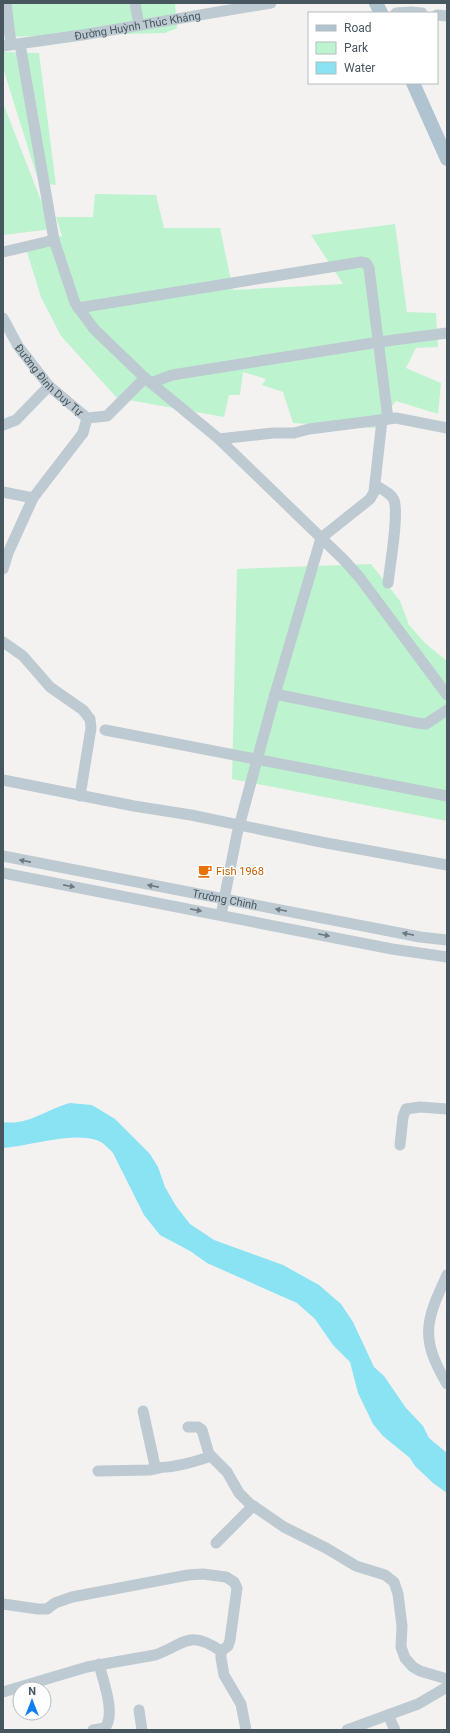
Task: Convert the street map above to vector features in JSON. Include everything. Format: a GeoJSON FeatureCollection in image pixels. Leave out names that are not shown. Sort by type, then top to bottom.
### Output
{"type":"FeatureCollection","features":[{"type":"Feature","properties":{"kind":"main road"},"geometry":{"type":"LineString","coordinates":[[376,3],[380,12]]}},
{"type":"Feature","properties":{"kind":"main road"},"geometry":{"type":"LineString","coordinates":[[413,84],[447,159]]}},
{"type":"Feature","properties":{"kind":"street"},"geometry":{"type":"LineString","coordinates":[[6,3],[11,45],[54,240],[78,308],[94,330],[148,381],[219,439],[360,578],[447,695]]}},
{"type":"Feature","properties":{"kind":"street"},"geometry":{"type":"LineString","coordinates":[[135,3],[139,25]]}},
{"type":"Feature","properties":{"kind":"street","name":"Đường Huỳnh Thúc Kháng"},"geometry":{"type":"LineString","coordinates":[[11,45],[271,3]]}},
{"type":"Feature","properties":{"kind":"street"},"geometry":{"type":"LineString","coordinates":[[3,252],[54,240]]}},
{"type":"Feature","properties":{"kind":"street"},"geometry":{"type":"LineString","coordinates":[[78,308],[361,262],[366,263],[369,268],[380,342],[385,419],[374,492],[370,499],[321,538],[274,694],[240,825],[221,915]]}},
{"type":"Feature","properties":{"kind":"street","name":"Đường Đinh Duy Tự"},"geometry":{"type":"LineString","coordinates":[[3,318],[18,346],[49,386],[88,418]]}},
{"type":"Feature","properties":{"kind":"street"},"geometry":{"type":"LineString","coordinates":[[3,569],[5,552],[34,498],[83,434],[88,418],[107,416],[148,381],[172,375],[380,342],[447,333]]}},
{"type":"Feature","properties":{"kind":"street"},"geometry":{"type":"LineString","coordinates":[[3,425],[16,420],[49,386]]}},
{"type":"Feature","properties":{"kind":"street"},"geometry":{"type":"LineString","coordinates":[[219,439],[273,433],[294,433],[309,429],[396,418],[447,428]]}},
{"type":"Feature","properties":{"kind":"street"},"geometry":{"type":"LineString","coordinates":[[375,485],[391,495],[394,500],[396,513],[388,583]]}},
{"type":"Feature","properties":{"kind":"street"},"geometry":{"type":"LineString","coordinates":[[3,492],[34,498]]}},
{"type":"Feature","properties":{"kind":"street"},"geometry":{"type":"LineString","coordinates":[[3,642],[23,656],[50,687],[83,710],[90,719],[91,728],[80,796]]}},
{"type":"Feature","properties":{"kind":"street"},"geometry":{"type":"LineString","coordinates":[[274,694],[426,724],[447,710]]}},
{"type":"Feature","properties":{"kind":"street"},"geometry":{"type":"LineString","coordinates":[[105,730],[447,796]]}},
{"type":"Feature","properties":{"kind":"street"},"geometry":{"type":"LineString","coordinates":[[3,780],[321,842],[447,864]]}},
{"type":"Feature","properties":{"kind":"street","name":"Trường Chinh"},"geometry":{"type":"LineString","coordinates":[[3,856],[224,900],[447,940]]}},
{"type":"Feature","properties":{"kind":"street","name":"Trường Chinh"},"geometry":{"type":"LineString","coordinates":[[3,873],[392,949],[447,957]]}},
{"type":"Feature","properties":{"kind":"street"},"geometry":{"type":"LineString","coordinates":[[400,1145],[403,1117],[406,1109],[420,1107],[447,1109]]}},
{"type":"Feature","properties":{"kind":"street"},"geometry":{"type":"LineString","coordinates":[[447,1275],[432,1312],[428,1328],[430,1346],[447,1384]]}},
{"type":"Feature","properties":{"kind":"street"},"geometry":{"type":"LineString","coordinates":[[143,1411],[155,1466],[159,1468]]}},
{"type":"Feature","properties":{"kind":"street"},"geometry":{"type":"LineString","coordinates":[[188,1427],[198,1427],[202,1430],[211,1456],[227,1472],[238,1494],[253,1506],[284,1526],[356,1566],[385,1576],[394,1582],[398,1594],[402,1626],[401,1647],[405,1658],[420,1671],[447,1679]]}},
{"type":"Feature","properties":{"kind":"street"},"geometry":{"type":"LineString","coordinates":[[98,1471],[149,1470],[202,1460],[211,1456]]}},
{"type":"Feature","properties":{"kind":"street"},"geometry":{"type":"LineString","coordinates":[[216,1543],[253,1506]]}},
{"type":"Feature","properties":{"kind":"street"},"geometry":{"type":"LineString","coordinates":[[3,1604],[38,1609],[47,1608],[55,1603],[72,1597],[188,1574],[220,1576],[234,1582],[238,1588],[230,1640],[228,1646],[222,1651],[220,1658],[224,1674],[241,1704],[246,1730]]}},
{"type":"Feature","properties":{"kind":"street"},"geometry":{"type":"LineString","coordinates":[[3,1692],[37,1680],[100,1664],[126,1662],[155,1655],[189,1639],[208,1643],[222,1651]]}},
{"type":"Feature","properties":{"kind":"street"},"geometry":{"type":"LineString","coordinates":[[93,1730],[105,1728],[109,1717],[109,1707],[100,1664]]}},
{"type":"Feature","properties":{"kind":"street"},"geometry":{"type":"LineString","coordinates":[[348,1730],[418,1704],[447,1687]]}},
{"type":"Feature","properties":{"kind":"street"},"geometry":{"type":"LineString","coordinates":[[139,1710],[142,1730]]}},
{"type":"Feature","properties":{"kind":"street"},"geometry":{"type":"LineString","coordinates":[[388,1715],[395,1730]]}},
{"type":"Feature","properties":{"kind":"green space"},"geometry":{"type":"Polygon","coordinates":[[[3,3],[175,3],[177,28],[165,33],[3,37],[3,3]]]}},
{"type":"Feature","properties":{"kind":"green space"},"geometry":{"type":"Polygon","coordinates":[[[3,52],[39,53],[56,185],[39,183],[3,68],[3,52]]]}},
{"type":"Feature","properties":{"kind":"green space"},"geometry":{"type":"Polygon","coordinates":[[[3,103],[52,229],[3,235],[3,103]]]}},
{"type":"Feature","properties":{"kind":"green space"},"geometry":{"type":"Polygon","coordinates":[[[95,194],[156,195],[164,228],[220,228],[233,290],[343,284],[311,235],[395,224],[407,312],[436,313],[438,347],[416,348],[406,368],[441,383],[438,414],[396,401],[375,428],[293,423],[283,392],[262,385],[266,379],[243,372],[240,395],[229,395],[224,417],[117,398],[61,336],[41,297],[27,252],[40,239],[62,236],[56,217],[93,217],[95,194]]]}},
{"type":"Feature","properties":{"kind":"green space"},"geometry":{"type":"Polygon","coordinates":[[[371,564],[400,601],[409,625],[425,643],[447,661],[447,821],[232,779],[237,569],[371,564]]]}},
{"type":"Feature","properties":{"kind":"water"},"geometry":{"type":"Polygon","coordinates":[[[70,1103],[92,1105],[115,1119],[150,1154],[158,1167],[165,1187],[176,1206],[190,1224],[214,1240],[283,1265],[319,1285],[341,1304],[353,1322],[374,1367],[384,1376],[406,1408],[423,1426],[429,1438],[447,1453],[447,1493],[433,1483],[415,1466],[410,1458],[383,1436],[373,1424],[358,1393],[350,1362],[333,1345],[315,1319],[297,1303],[207,1263],[190,1251],[160,1235],[144,1215],[113,1153],[103,1144],[99,1141],[88,1138],[64,1138],[3,1148],[3,1122],[21,1122],[70,1103]]]}},
{"type":"Feature","properties":{"kind":"place","name":"Fish 1968"},"geometry":{"type":"Point","coordinates":[205,871]}}]}
